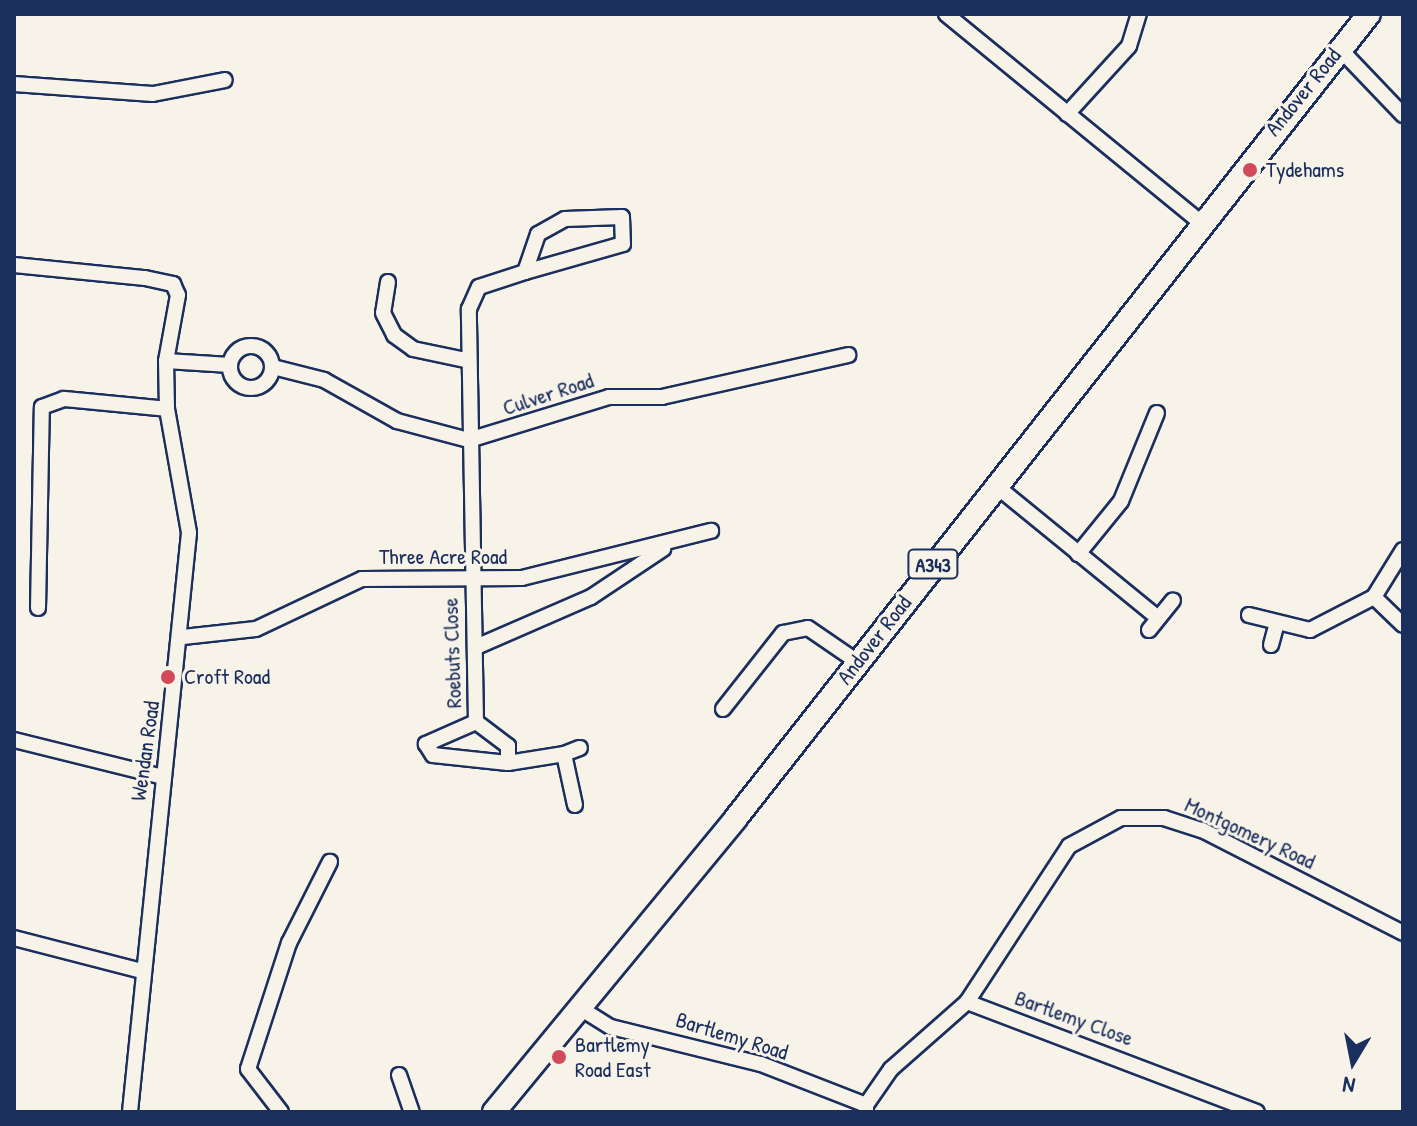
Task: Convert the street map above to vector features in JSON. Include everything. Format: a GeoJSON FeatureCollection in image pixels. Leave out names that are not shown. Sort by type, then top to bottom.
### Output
{"type":"FeatureCollection","features":[{"type":"Feature","properties":{"kind":"main road","name":"Andover Road"},"geometry":{"type":"LineString","coordinates":[[494,1112],[856,661],[1338,47],[1369,14]]}},
{"type":"Feature","properties":{"kind":"street"},"geometry":{"type":"LineString","coordinates":[[946,14],[1200,222]]}},
{"type":"Feature","properties":{"kind":"street"},"geometry":{"type":"LineString","coordinates":[[1067,114],[1129,46],[1139,14]]}},
{"type":"Feature","properties":{"kind":"street"},"geometry":{"type":"LineString","coordinates":[[1338,47],[1403,115]]}},
{"type":"Feature","properties":{"kind":"street"},"geometry":{"type":"LineString","coordinates":[[14,84],[153,94],[225,80]]}},
{"type":"Feature","properties":{"kind":"street"},"geometry":{"type":"LineString","coordinates":[[622,217],[623,244],[525,272],[538,234],[565,219],[622,217]]}},
{"type":"Feature","properties":{"kind":"street","name":"Wendan Road"},"geometry":{"type":"LineString","coordinates":[[14,265],[145,278],[173,284],[178,295],[166,361],[167,409],[189,533],[183,637],[163,777],[130,1112]]}},
{"type":"Feature","properties":{"kind":"street","name":"Roebuts Close"},"geometry":{"type":"LineString","coordinates":[[476,722],[465,360],[469,309],[479,287],[525,272]]}},
{"type":"Feature","properties":{"kind":"street"},"geometry":{"type":"LineString","coordinates":[[388,282],[383,313],[394,335],[413,349],[465,360]]}},
{"type":"Feature","properties":{"kind":"street"},"geometry":{"type":"LineString","coordinates":[[230,365],[245,346],[259,346],[273,367],[324,380],[397,421],[469,440]]}},
{"type":"Feature","properties":{"kind":"street","name":"Culver Road"},"geometry":{"type":"LineString","coordinates":[[469,440],[609,397],[662,397],[848,355]]}},
{"type":"Feature","properties":{"kind":"street"},"geometry":{"type":"LineString","coordinates":[[166,361],[230,365]]}},
{"type":"Feature","properties":{"kind":"street"},"geometry":{"type":"LineString","coordinates":[[230,365],[239,385],[250,388],[269,378],[273,367]]}},
{"type":"Feature","properties":{"kind":"street"},"geometry":{"type":"LineString","coordinates":[[38,608],[42,407],[64,399],[167,409]]}},
{"type":"Feature","properties":{"kind":"street"},"geometry":{"type":"LineString","coordinates":[[1078,554],[1121,501],[1157,413]]}},
{"type":"Feature","properties":{"kind":"street"},"geometry":{"type":"LineString","coordinates":[[995,485],[1078,554],[1153,623],[1173,600]]}},
{"type":"Feature","properties":{"kind":"street","name":"Three Acre Road"},"geometry":{"type":"LineString","coordinates":[[476,647],[591,597],[663,549],[711,531]]}},
{"type":"Feature","properties":{"kind":"street","name":"Three Acre Road"},"geometry":{"type":"LineString","coordinates":[[183,637],[256,629],[362,579],[472,583],[522,578],[616,551],[663,549]]}},
{"type":"Feature","properties":{"kind":"street"},"geometry":{"type":"LineString","coordinates":[[1249,615],[1276,626],[1310,630],[1374,597],[1403,550]]}},
{"type":"Feature","properties":{"kind":"street"},"geometry":{"type":"LineString","coordinates":[[1374,597],[1403,625]]}},
{"type":"Feature","properties":{"kind":"street"},"geometry":{"type":"LineString","coordinates":[[1271,645],[1276,626]]}},
{"type":"Feature","properties":{"kind":"street"},"geometry":{"type":"LineString","coordinates":[[723,709],[783,633],[808,628],[856,661]]}},
{"type":"Feature","properties":{"kind":"street","name":"Roebuts Close"},"geometry":{"type":"LineString","coordinates":[[476,722],[508,746],[508,763]]}},
{"type":"Feature","properties":{"kind":"street","name":"Roebuts Close"},"geometry":{"type":"LineString","coordinates":[[476,722],[426,744],[433,755],[508,763],[564,754],[580,748]]}},
{"type":"Feature","properties":{"kind":"street"},"geometry":{"type":"LineString","coordinates":[[14,740],[163,777]]}},
{"type":"Feature","properties":{"kind":"street"},"geometry":{"type":"LineString","coordinates":[[564,754],[575,805]]}},
{"type":"Feature","properties":{"kind":"street","name":"Montgomery Road"},"geometry":{"type":"LineString","coordinates":[[967,1002],[1069,846],[1121,818],[1164,818],[1202,830],[1403,933]]}},
{"type":"Feature","properties":{"kind":"street"},"geometry":{"type":"LineString","coordinates":[[281,1112],[248,1069],[289,943],[330,862]]}},
{"type":"Feature","properties":{"kind":"street"},"geometry":{"type":"LineString","coordinates":[[14,938],[142,971]]}},
{"type":"Feature","properties":{"kind":"street"},"geometry":{"type":"LineString","coordinates":[[866,1109],[891,1069],[967,1002]]}},
{"type":"Feature","properties":{"kind":"street","name":"Bartlemy Close"},"geometry":{"type":"LineString","coordinates":[[967,1002],[1257,1112]]}},
{"type":"Feature","properties":{"kind":"street","name":"Bartlemy Road"},"geometry":{"type":"LineString","coordinates":[[580,1008],[611,1027],[761,1064],[866,1109]]}},
{"type":"Feature","properties":{"kind":"street"},"geometry":{"type":"LineString","coordinates":[[399,1075],[412,1112]]}},
{"type":"Feature","properties":{"kind":"place","name":"Tydehams"},"geometry":{"type":"Point","coordinates":[1250,170]}},
{"type":"Feature","properties":{"kind":"place","name":"Croft Road"},"geometry":{"type":"Point","coordinates":[168,677]}},
{"type":"Feature","properties":{"kind":"place","name":"Bartlemy Road East"},"geometry":{"type":"Point","coordinates":[559,1057]}}]}
